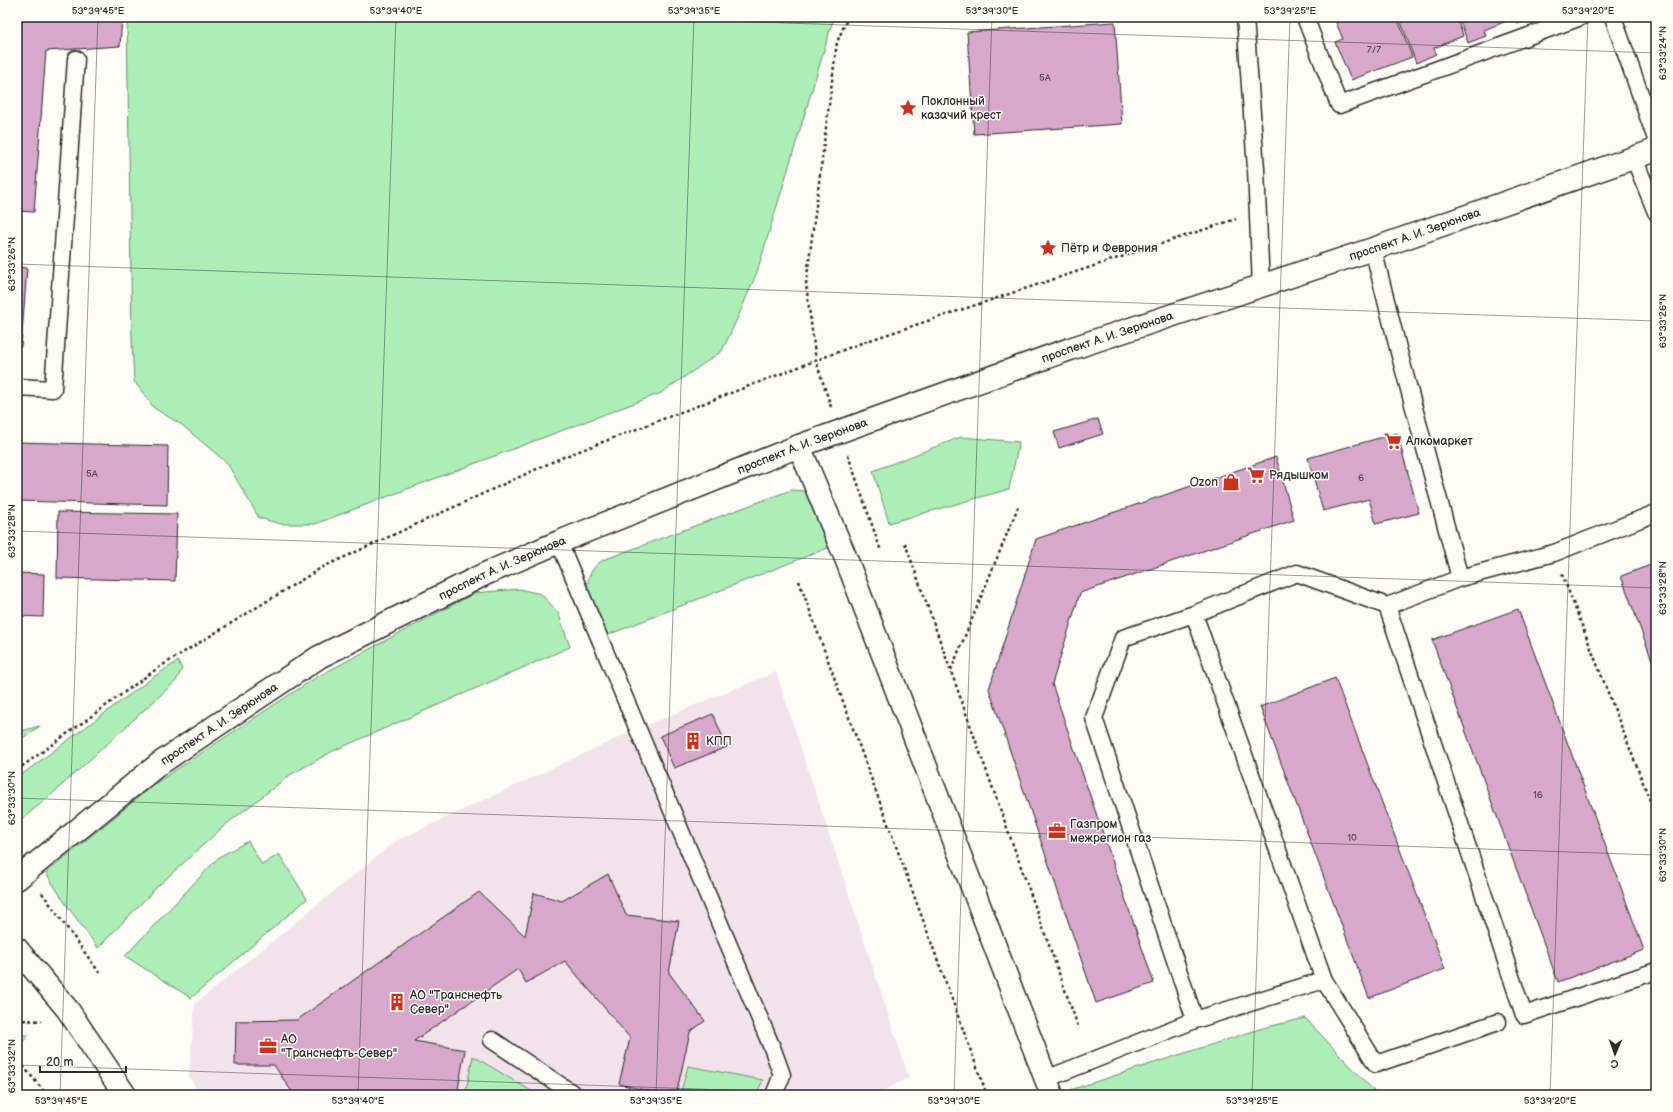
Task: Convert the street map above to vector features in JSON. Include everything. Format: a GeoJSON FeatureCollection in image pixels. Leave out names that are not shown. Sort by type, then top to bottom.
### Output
{"type":"FeatureCollection","features":[{"type":"Feature","properties":{"kind":"street","name":"проспект А. И. Зерюнова"},"geometry":{"type":"LineString","coordinates":[[21,876],[159,764],[319,657],[486,574],[559,542],[799,446],[1070,349],[1373,249],[1656,150]]}},
{"type":"Feature","properties":{"kind":"street"},"geometry":{"type":"LineString","coordinates":[[799,446],[849,569],[1049,1087]]}},
{"type":"Feature","properties":{"kind":"street"},"geometry":{"type":"LineString","coordinates":[[17,949],[68,1010],[125,1095]]}},
{"type":"Feature","properties":{"kind":"lane"},"geometry":{"type":"LineString","coordinates":[[1245,17],[1258,212],[1261,287]]}},
{"type":"Feature","properties":{"kind":"lane"},"geometry":{"type":"LineString","coordinates":[[1305,17],[1339,105],[1581,17]]}},
{"type":"Feature","properties":{"kind":"lane"},"geometry":{"type":"LineString","coordinates":[[1613,17],[1656,139]]}},
{"type":"Feature","properties":{"kind":"lane"},"geometry":{"type":"LineString","coordinates":[[17,387],[53,389],[76,59]]}},
{"type":"Feature","properties":{"kind":"lane"},"geometry":{"type":"LineString","coordinates":[[1634,158],[1656,212]]}},
{"type":"Feature","properties":{"kind":"lane"},"geometry":{"type":"LineString","coordinates":[[1373,249],[1402,364],[1460,578]]}},
{"type":"Feature","properties":{"kind":"lane"},"geometry":{"type":"LineString","coordinates":[[1195,1020],[1094,718],[1123,638],[1194,614],[1298,573],[1387,606],[1460,578],[1554,553],[1656,513]]}},
{"type":"Feature","properties":{"kind":"lane"},"geometry":{"type":"LineString","coordinates":[[559,542],[773,1050],[782,1075],[774,1095]]}},
{"type":"Feature","properties":{"kind":"lane"},"geometry":{"type":"LineString","coordinates":[[1387,606],[1524,1015],[1656,971]]}},
{"type":"Feature","properties":{"kind":"lane"},"geometry":{"type":"LineString","coordinates":[[1194,614],[1324,980],[1376,1064],[1498,1022]]}},
{"type":"Feature","properties":{"kind":"lane"},"geometry":{"type":"LineString","coordinates":[[1049,1087],[1195,1020],[1324,980]]}},
{"type":"Feature","properties":{"kind":"lane"},"geometry":{"type":"LineString","coordinates":[[492,1040],[575,1095]]}},
{"type":"Feature","properties":{"kind":"path"},"geometry":{"type":"LineString","coordinates":[[848,17],[837,42],[806,284],[816,361],[881,551]]}},
{"type":"Feature","properties":{"kind":"path"},"geometry":{"type":"LineString","coordinates":[[17,770],[158,668],[321,568],[561,458],[872,340],[1258,212]]}},
{"type":"Feature","properties":{"kind":"path"},"geometry":{"type":"LineString","coordinates":[[951,670],[1018,507]]}},
{"type":"Feature","properties":{"kind":"path"},"geometry":{"type":"LineString","coordinates":[[905,543],[1079,1029]]}},
{"type":"Feature","properties":{"kind":"path"},"geometry":{"type":"LineString","coordinates":[[1554,553],[1656,816]]}},
{"type":"Feature","properties":{"kind":"path"},"geometry":{"type":"LineString","coordinates":[[799,581],[987,1095]]}},
{"type":"Feature","properties":{"kind":"path"},"geometry":{"type":"LineString","coordinates":[[21,876],[92,959],[101,974]]}},
{"type":"Feature","properties":{"kind":"path"},"geometry":{"type":"LineString","coordinates":[[17,1020],[45,1021]]}},
{"type":"Feature","properties":{"kind":"path"},"geometry":{"type":"LineString","coordinates":[[23,1066],[47,1095]]}},
{"type":"Feature","properties":{"kind":"shaded area"},"geometry":{"type":"Polygon","coordinates":[[[776,672],[909,1078],[874,1095],[200,1095],[189,1077],[195,1004],[396,841],[637,729],[776,672]]]}},
{"type":"Feature","properties":{"kind":"green space"},"geometry":{"type":"Polygon","coordinates":[[[127,17],[834,17],[757,272],[722,351],[661,393],[315,524],[281,524],[259,518],[227,463],[182,425],[154,408],[134,381],[132,341],[127,17]]]}},
{"type":"Feature","properties":{"kind":"green space"},"geometry":{"type":"Polygon","coordinates":[[[961,437],[1019,442],[1009,489],[889,523],[873,471],[961,437]]]}},
{"type":"Feature","properties":{"kind":"green space"},"geometry":{"type":"Polygon","coordinates":[[[791,490],[805,491],[815,505],[830,547],[605,636],[592,606],[588,586],[589,577],[594,568],[603,560],[791,490]]]}},
{"type":"Feature","properties":{"kind":"green space"},"geometry":{"type":"Polygon","coordinates":[[[519,589],[541,594],[558,612],[570,647],[333,751],[290,775],[224,826],[158,886],[98,948],[65,903],[46,873],[156,783],[315,678],[475,593],[519,589]]]}},
{"type":"Feature","properties":{"kind":"green space"},"geometry":{"type":"Polygon","coordinates":[[[178,661],[182,669],[176,681],[50,796],[17,823],[17,778],[152,678],[178,661]]]}},
{"type":"Feature","properties":{"kind":"green space"},"geometry":{"type":"Polygon","coordinates":[[[40,726],[17,742],[17,732],[40,726]]]}},
{"type":"Feature","properties":{"kind":"green space"},"geometry":{"type":"Polygon","coordinates":[[[248,841],[262,865],[279,854],[307,899],[191,998],[125,956],[219,857],[248,841]]]}},
{"type":"Feature","properties":{"kind":"green space"},"geometry":{"type":"Polygon","coordinates":[[[1305,1018],[1374,1091],[1363,1095],[1072,1095],[1070,1090],[1263,1028],[1305,1018]]]}},
{"type":"Feature","properties":{"kind":"green space"},"geometry":{"type":"Polygon","coordinates":[[[17,1035],[29,1035],[17,1048],[17,1035]]]}},
{"type":"Feature","properties":{"kind":"green space"},"geometry":{"type":"Polygon","coordinates":[[[473,1056],[538,1095],[465,1095],[473,1056]]]}},
{"type":"Feature","properties":{"kind":"green space"},"geometry":{"type":"Polygon","coordinates":[[[688,1066],[763,1080],[756,1095],[680,1095],[688,1066]]]}},
{"type":"Feature","properties":{"kind":"building"},"geometry":{"type":"Polygon","coordinates":[[[17,17],[122,17],[120,46],[46,51],[34,212],[17,211],[17,17]]]}},
{"type":"Feature","properties":{"kind":"building"},"geometry":{"type":"Polygon","coordinates":[[[1397,17],[1412,57],[1351,80],[1335,42],[1343,39],[1334,18],[1397,17]]]}},
{"type":"Feature","properties":{"kind":"building"},"geometry":{"type":"Polygon","coordinates":[[[1399,17],[1457,17],[1463,36],[1434,48],[1436,54],[1416,63],[1399,17]]]}},
{"type":"Feature","properties":{"kind":"building"},"geometry":{"type":"Polygon","coordinates":[[[1459,17],[1514,18],[1484,30],[1486,36],[1468,43],[1459,17]]]}},
{"type":"Feature","properties":{"kind":"building"},"geometry":{"type":"Polygon","coordinates":[[[1515,17],[1534,17],[1517,24],[1515,17]]]}},
{"type":"Feature","properties":{"kind":"building"},"geometry":{"type":"Polygon","coordinates":[[[1115,22],[1122,124],[974,134],[967,32],[1115,22]]]}},
{"type":"Feature","properties":{"kind":"building"},"geometry":{"type":"Polygon","coordinates":[[[17,267],[27,268],[21,347],[17,347],[17,267]]]}},
{"type":"Feature","properties":{"kind":"building"},"geometry":{"type":"Polygon","coordinates":[[[1098,419],[1103,434],[1059,448],[1054,432],[1098,419]]]}},
{"type":"Feature","properties":{"kind":"building"},"geometry":{"type":"Polygon","coordinates":[[[1397,433],[1419,513],[1376,524],[1369,499],[1323,511],[1308,458],[1397,433]]]}},
{"type":"Feature","properties":{"kind":"building"},"geometry":{"type":"Polygon","coordinates":[[[17,442],[168,446],[167,505],[17,501],[17,442]]]}},
{"type":"Feature","properties":{"kind":"building"},"geometry":{"type":"Polygon","coordinates":[[[1276,457],[1294,520],[1080,593],[1052,684],[1154,983],[1096,1003],[989,689],[1036,539],[1276,457]]]}},
{"type":"Feature","properties":{"kind":"building"},"geometry":{"type":"Polygon","coordinates":[[[58,512],[177,514],[175,581],[57,578],[58,512]]]}},
{"type":"Feature","properties":{"kind":"building"},"geometry":{"type":"Polygon","coordinates":[[[1656,563],[1656,671],[1621,576],[1656,563]]]}},
{"type":"Feature","properties":{"kind":"building"},"geometry":{"type":"Polygon","coordinates":[[[17,573],[44,574],[43,617],[17,616],[17,573]]]}},
{"type":"Feature","properties":{"kind":"building"},"geometry":{"type":"Polygon","coordinates":[[[1518,609],[1644,950],[1558,982],[1432,640],[1518,609]]]}},
{"type":"Feature","properties":{"kind":"building"},"geometry":{"type":"Polygon","coordinates":[[[1335,678],[1445,969],[1369,998],[1260,707],[1335,678]]]}},
{"type":"Feature","properties":{"kind":"building","name":"КПП"},"geometry":{"type":"Polygon","coordinates":[[[713,714],[727,747],[674,768],[660,736],[713,714]]]}},
{"type":"Feature","properties":{"kind":"building","name":"АО \"Транснефть Север\""},"geometry":{"type":"Polygon","coordinates":[[[608,874],[626,915],[679,921],[669,973],[705,1021],[690,1032],[676,1095],[666,1095],[619,1084],[630,1038],[565,961],[526,983],[518,969],[414,1041],[465,1050],[457,1095],[294,1095],[274,1065],[235,1065],[236,1021],[297,1020],[479,892],[525,936],[534,893],[562,901],[608,874]]]}},
{"type":"Feature","properties":{"kind":"place","name":"Поклонный казачий крест"},"geometry":{"type":"Point","coordinates":[908,108]}},
{"type":"Feature","properties":{"kind":"place","name":"Пётр и Феврония"},"geometry":{"type":"Point","coordinates":[1048,248]}},
{"type":"Feature","properties":{"kind":"place","name":"Алкомаркет"},"geometry":{"type":"Point","coordinates":[1393,441]}},
{"type":"Feature","properties":{"kind":"place","name":"Рядышком"},"geometry":{"type":"Point","coordinates":[1256,475]}},
{"type":"Feature","properties":{"kind":"place","name":"Ozon"},"geometry":{"type":"Point","coordinates":[1231,482]}},
{"type":"Feature","properties":{"kind":"place","name":"КПП"},"geometry":{"type":"Point","coordinates":[693,741]}},
{"type":"Feature","properties":{"kind":"place","name":"Газпром межрегион газ"},"geometry":{"type":"Point","coordinates":[1057,831]}},
{"type":"Feature","properties":{"kind":"place","name":"АО \"Транснефть Север\""},"geometry":{"type":"Point","coordinates":[397,1002]}},
{"type":"Feature","properties":{"kind":"place","name":"АО \"Транснефть-Север\""},"geometry":{"type":"Point","coordinates":[268,1046]}}]}
